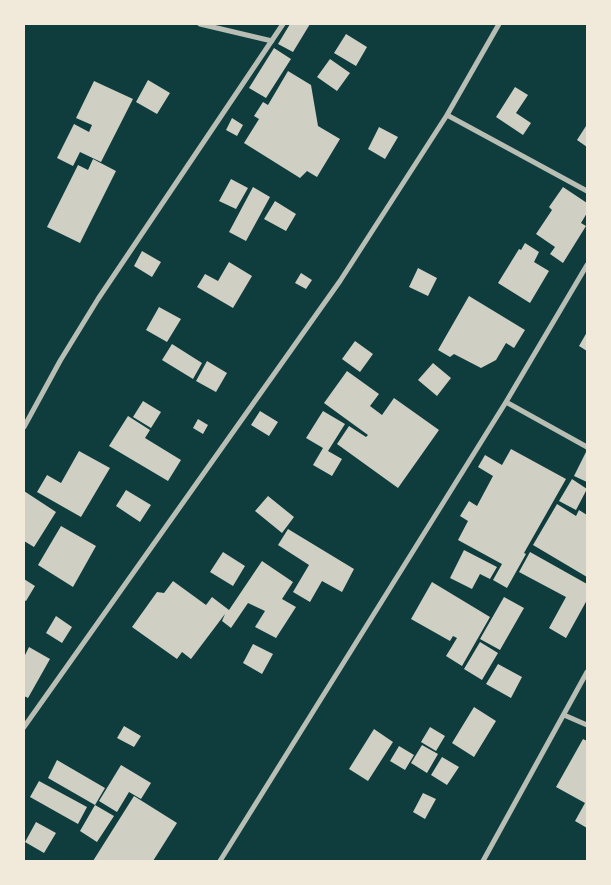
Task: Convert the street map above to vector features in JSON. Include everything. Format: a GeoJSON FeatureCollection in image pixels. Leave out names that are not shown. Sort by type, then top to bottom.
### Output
{"type":"FeatureCollection","features":[{"type":"Feature","properties":{"kind":"street"},"geometry":{"type":"LineString","coordinates":[[200,24],[272,41]]}},
{"type":"Feature","properties":{"kind":"street"},"geometry":{"type":"LineString","coordinates":[[24,427],[60,361],[98,299],[283,24]]}},
{"type":"Feature","properties":{"kind":"street"},"geometry":{"type":"LineString","coordinates":[[24,727],[340,281],[446,115],[499,24]]}},
{"type":"Feature","properties":{"kind":"street"},"geometry":{"type":"LineString","coordinates":[[446,115],[587,191]]}},
{"type":"Feature","properties":{"kind":"street"},"geometry":{"type":"LineString","coordinates":[[220,861],[506,402],[587,265]]}},
{"type":"Feature","properties":{"kind":"street"},"geometry":{"type":"LineString","coordinates":[[506,402],[587,447]]}},
{"type":"Feature","properties":{"kind":"street"},"geometry":{"type":"LineString","coordinates":[[483,861],[587,672]]}},
{"type":"Feature","properties":{"kind":"street"},"geometry":{"type":"LineString","coordinates":[[564,715],[587,725]]}},
{"type":"Feature","properties":{"kind":"building"},"geometry":{"type":"Polygon","coordinates":[[[290,24],[310,24],[293,52],[278,44],[290,24]]]}},
{"type":"Feature","properties":{"kind":"building"},"geometry":{"type":"Polygon","coordinates":[[[346,34],[367,47],[356,66],[334,53],[346,34]]]}},
{"type":"Feature","properties":{"kind":"building"},"geometry":{"type":"Polygon","coordinates":[[[274,48],[291,59],[266,98],[249,88],[274,48]]]}},
{"type":"Feature","properties":{"kind":"building"},"geometry":{"type":"Polygon","coordinates":[[[330,59],[350,73],[337,91],[317,77],[330,59]]]}},
{"type":"Feature","properties":{"kind":"building"},"geometry":{"type":"Polygon","coordinates":[[[288,71],[311,85],[318,126],[340,139],[317,177],[307,171],[300,178],[244,143],[259,119],[254,116],[263,102],[268,105],[288,71]]]}},
{"type":"Feature","properties":{"kind":"building"},"geometry":{"type":"Polygon","coordinates":[[[148,80],[170,93],[157,114],[136,102],[148,80]]]}},
{"type":"Feature","properties":{"kind":"building"},"geometry":{"type":"Polygon","coordinates":[[[94,81],[133,99],[101,162],[80,152],[73,166],[57,158],[74,124],[89,132],[92,125],[76,118],[94,81]]]}},
{"type":"Feature","properties":{"kind":"building"},"geometry":{"type":"Polygon","coordinates":[[[515,87],[528,95],[516,113],[531,123],[523,135],[496,117],[515,87]]]}},
{"type":"Feature","properties":{"kind":"building"},"geometry":{"type":"Polygon","coordinates":[[[232,118],[243,125],[237,136],[226,130],[232,118]]]}},
{"type":"Feature","properties":{"kind":"building"},"geometry":{"type":"Polygon","coordinates":[[[379,127],[398,137],[385,159],[368,149],[379,127]]]}},
{"type":"Feature","properties":{"kind":"building"},"geometry":{"type":"Polygon","coordinates":[[[587,127],[587,147],[577,140],[587,127]]]}},
{"type":"Feature","properties":{"kind":"building"},"geometry":{"type":"Polygon","coordinates":[[[93,159],[116,171],[80,243],[47,227],[78,165],[88,170],[93,159]]]}},
{"type":"Feature","properties":{"kind":"building"},"geometry":{"type":"Polygon","coordinates":[[[231,179],[248,188],[236,209],[219,201],[231,179]]]}},
{"type":"Feature","properties":{"kind":"building"},"geometry":{"type":"Polygon","coordinates":[[[253,187],[270,197],[246,241],[229,232],[253,187]]]}},
{"type":"Feature","properties":{"kind":"building"},"geometry":{"type":"Polygon","coordinates":[[[563,187],[587,203],[587,213],[581,223],[586,226],[563,263],[550,254],[555,247],[536,234],[552,210],[549,207],[563,187]]]}},
{"type":"Feature","properties":{"kind":"building"},"geometry":{"type":"Polygon","coordinates":[[[275,201],[296,214],[286,231],[264,219],[275,201]]]}},
{"type":"Feature","properties":{"kind":"building"},"geometry":{"type":"Polygon","coordinates":[[[525,243],[539,252],[534,262],[549,271],[530,303],[498,283],[519,249],[521,250],[525,243]]]}},
{"type":"Feature","properties":{"kind":"building"},"geometry":{"type":"Polygon","coordinates":[[[142,251],[161,262],[152,277],[134,266],[142,251]]]}},
{"type":"Feature","properties":{"kind":"building"},"geometry":{"type":"Polygon","coordinates":[[[229,262],[252,276],[233,308],[197,287],[205,274],[218,281],[229,262]]]}},
{"type":"Feature","properties":{"kind":"building"},"geometry":{"type":"Polygon","coordinates":[[[418,268],[437,278],[428,296],[409,287],[418,268]]]}},
{"type":"Feature","properties":{"kind":"building"},"geometry":{"type":"Polygon","coordinates":[[[301,273],[312,280],[306,289],[295,283],[301,273]]]}},
{"type":"Feature","properties":{"kind":"building"},"geometry":{"type":"Polygon","coordinates":[[[469,296],[525,330],[514,348],[506,343],[496,360],[481,368],[454,354],[450,357],[438,350],[469,296]]]}},
{"type":"Feature","properties":{"kind":"building"},"geometry":{"type":"Polygon","coordinates":[[[159,307],[181,319],[167,342],[146,330],[159,307]]]}},
{"type":"Feature","properties":{"kind":"building"},"geometry":{"type":"Polygon","coordinates":[[[587,332],[587,351],[579,346],[587,332]]]}},
{"type":"Feature","properties":{"kind":"building"},"geometry":{"type":"Polygon","coordinates":[[[355,341],[373,354],[360,372],[342,359],[355,341]]]}},
{"type":"Feature","properties":{"kind":"building"},"geometry":{"type":"Polygon","coordinates":[[[172,344],[202,363],[193,379],[162,360],[172,344]]]}},
{"type":"Feature","properties":{"kind":"building"},"geometry":{"type":"Polygon","coordinates":[[[207,361],[227,373],[216,392],[196,381],[207,361]]]}},
{"type":"Feature","properties":{"kind":"building"},"geometry":{"type":"Polygon","coordinates":[[[433,363],[451,378],[437,396],[418,380],[433,363]]]}},
{"type":"Feature","properties":{"kind":"building"},"geometry":{"type":"Polygon","coordinates":[[[347,371],[379,394],[370,406],[382,415],[394,398],[439,430],[398,488],[337,444],[349,426],[366,437],[368,435],[324,403],[347,371]]]}},
{"type":"Feature","properties":{"kind":"building"},"geometry":{"type":"Polygon","coordinates":[[[143,401],[161,412],[151,428],[133,417],[143,401]]]}},
{"type":"Feature","properties":{"kind":"building"},"geometry":{"type":"Polygon","coordinates":[[[260,411],[278,422],[269,436],[251,425],[260,411]]]}},
{"type":"Feature","properties":{"kind":"building"},"geometry":{"type":"Polygon","coordinates":[[[323,411],[345,424],[328,451],[342,459],[332,476],[313,465],[323,448],[306,438],[323,411]]]}},
{"type":"Feature","properties":{"kind":"building"},"geometry":{"type":"Polygon","coordinates":[[[128,416],[150,430],[145,438],[181,460],[168,481],[109,446],[128,416]]]}},
{"type":"Feature","properties":{"kind":"building"},"geometry":{"type":"Polygon","coordinates":[[[198,419],[208,425],[203,434],[193,428],[198,419]]]}},
{"type":"Feature","properties":{"kind":"building"},"geometry":{"type":"Polygon","coordinates":[[[511,449],[566,479],[524,553],[526,554],[507,588],[493,580],[502,564],[458,540],[468,521],[460,516],[469,501],[477,506],[493,476],[478,467],[485,455],[502,465],[511,449]]]}},
{"type":"Feature","properties":{"kind":"building"},"geometry":{"type":"Polygon","coordinates":[[[79,451],[110,468],[81,517],[37,492],[47,475],[61,483],[79,451]]]}},
{"type":"Feature","properties":{"kind":"building"},"geometry":{"type":"Polygon","coordinates":[[[587,453],[587,482],[574,476],[587,453]]]}},
{"type":"Feature","properties":{"kind":"building"},"geometry":{"type":"Polygon","coordinates":[[[572,479],[587,489],[576,510],[559,501],[572,479]]]}},
{"type":"Feature","properties":{"kind":"building"},"geometry":{"type":"Polygon","coordinates":[[[126,490],[151,505],[140,522],[116,506],[126,490]]]}},
{"type":"Feature","properties":{"kind":"building"},"geometry":{"type":"Polygon","coordinates":[[[24,491],[56,512],[34,547],[24,541],[24,491]]]}},
{"type":"Feature","properties":{"kind":"building"},"geometry":{"type":"Polygon","coordinates":[[[268,496],[294,517],[282,533],[255,511],[268,496]]]}},
{"type":"Feature","properties":{"kind":"building"},"geometry":{"type":"Polygon","coordinates":[[[557,504],[576,516],[579,510],[587,515],[587,577],[533,545],[557,504]]]}},
{"type":"Feature","properties":{"kind":"building"},"geometry":{"type":"Polygon","coordinates":[[[61,526],[96,546],[73,587],[38,565],[61,526]]]}},
{"type":"Feature","properties":{"kind":"building"},"geometry":{"type":"Polygon","coordinates":[[[288,529],[354,569],[342,592],[322,581],[310,602],[293,592],[309,565],[278,545],[288,529]]]}},
{"type":"Feature","properties":{"kind":"building"},"geometry":{"type":"Polygon","coordinates":[[[464,550],[497,567],[490,579],[480,574],[472,589],[450,578],[464,550]]]}},
{"type":"Feature","properties":{"kind":"building"},"geometry":{"type":"Polygon","coordinates":[[[223,552],[245,566],[233,586],[210,572],[223,552]]]}},
{"type":"Feature","properties":{"kind":"building"},"geometry":{"type":"Polygon","coordinates":[[[530,552],[587,584],[587,600],[566,638],[549,628],[566,597],[519,572],[530,552]]]}},
{"type":"Feature","properties":{"kind":"building"},"geometry":{"type":"Polygon","coordinates":[[[262,561],[293,582],[282,599],[296,607],[276,638],[255,627],[265,611],[248,603],[231,628],[222,621],[225,614],[191,659],[182,652],[177,659],[132,627],[157,592],[164,593],[173,581],[206,605],[212,597],[229,610],[262,561]]]}},
{"type":"Feature","properties":{"kind":"building"},"geometry":{"type":"Polygon","coordinates":[[[24,579],[35,586],[26,601],[24,600],[24,579]]]}},
{"type":"Feature","properties":{"kind":"building"},"geometry":{"type":"Polygon","coordinates":[[[432,582],[490,617],[462,666],[446,656],[457,638],[453,636],[450,641],[411,619],[432,582]]]}},
{"type":"Feature","properties":{"kind":"building"},"geometry":{"type":"Polygon","coordinates":[[[504,597],[524,608],[500,650],[480,639],[504,597]]]}},
{"type":"Feature","properties":{"kind":"building"},"geometry":{"type":"Polygon","coordinates":[[[56,616],[72,627],[62,643],[46,633],[56,616]]]}},
{"type":"Feature","properties":{"kind":"building"},"geometry":{"type":"Polygon","coordinates":[[[480,642],[498,653],[482,680],[464,669],[480,642]]]}},
{"type":"Feature","properties":{"kind":"building"},"geometry":{"type":"Polygon","coordinates":[[[253,644],[273,654],[262,674],[243,663],[253,644]]]}},
{"type":"Feature","properties":{"kind":"building"},"geometry":{"type":"Polygon","coordinates":[[[29,647],[50,659],[28,698],[24,696],[24,657],[29,647]]]}},
{"type":"Feature","properties":{"kind":"building"},"geometry":{"type":"Polygon","coordinates":[[[498,664],[522,677],[511,698],[486,684],[498,664]]]}},
{"type":"Feature","properties":{"kind":"building"},"geometry":{"type":"Polygon","coordinates":[[[474,707],[496,721],[474,757],[452,743],[474,707]]]}},
{"type":"Feature","properties":{"kind":"building"},"geometry":{"type":"Polygon","coordinates":[[[124,726],[141,736],[134,747],[117,738],[124,726]]]}},
{"type":"Feature","properties":{"kind":"building"},"geometry":{"type":"Polygon","coordinates":[[[430,727],[445,736],[436,751],[421,742],[430,727]]]}},
{"type":"Feature","properties":{"kind":"building"},"geometry":{"type":"Polygon","coordinates":[[[374,729],[393,742],[368,781],[349,769],[374,729]]]}},
{"type":"Feature","properties":{"kind":"building"},"geometry":{"type":"Polygon","coordinates":[[[583,739],[587,741],[587,828],[575,821],[585,803],[556,787],[583,739]]]}},
{"type":"Feature","properties":{"kind":"building"},"geometry":{"type":"Polygon","coordinates":[[[422,745],[438,754],[427,773],[411,763],[422,745]]]}},
{"type":"Feature","properties":{"kind":"building"},"geometry":{"type":"Polygon","coordinates":[[[399,746],[414,755],[405,770],[390,761],[399,746]]]}},
{"type":"Feature","properties":{"kind":"building"},"geometry":{"type":"Polygon","coordinates":[[[442,757],[459,767],[447,785],[431,775],[442,757]]]}},
{"type":"Feature","properties":{"kind":"building"},"geometry":{"type":"Polygon","coordinates":[[[57,760],[105,788],[95,805],[48,778],[57,760]]]}},
{"type":"Feature","properties":{"kind":"building"},"geometry":{"type":"Polygon","coordinates":[[[121,765],[151,783],[141,799],[129,792],[117,812],[99,801],[121,765]]]}},
{"type":"Feature","properties":{"kind":"building"},"geometry":{"type":"Polygon","coordinates":[[[39,781],[87,807],[78,824],[30,797],[39,781]]]}},
{"type":"Feature","properties":{"kind":"building"},"geometry":{"type":"Polygon","coordinates":[[[423,793],[436,799],[425,819],[413,812],[423,793]]]}},
{"type":"Feature","properties":{"kind":"building"},"geometry":{"type":"Polygon","coordinates":[[[134,796],[177,823],[153,861],[93,861],[134,796]]]}},
{"type":"Feature","properties":{"kind":"building"},"geometry":{"type":"Polygon","coordinates":[[[95,805],[114,816],[97,842],[80,831],[95,805]]]}},
{"type":"Feature","properties":{"kind":"building"},"geometry":{"type":"Polygon","coordinates":[[[36,822],[56,833],[44,853],[25,842],[36,822]]]}}]}
